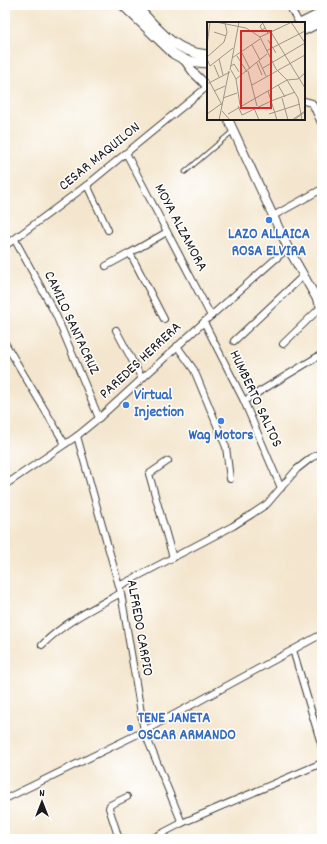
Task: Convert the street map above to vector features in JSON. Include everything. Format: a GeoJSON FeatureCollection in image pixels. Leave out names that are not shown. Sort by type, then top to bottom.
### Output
{"type":"FeatureCollection","features":[{"type":"Feature","properties":{"kind":"main road"},"geometry":{"type":"LineString","coordinates":[[123,5],[167,49],[184,56],[207,61]]}},
{"type":"Feature","properties":{"kind":"main road"},"geometry":{"type":"LineString","coordinates":[[141,7],[184,56]]}},
{"type":"Feature","properties":{"kind":"main road"},"geometry":{"type":"LineString","coordinates":[[304,22],[322,13]]}},
{"type":"Feature","properties":{"kind":"main road"},"geometry":{"type":"LineString","coordinates":[[305,30],[322,21]]}},
{"type":"Feature","properties":{"kind":"street"},"geometry":{"type":"LineString","coordinates":[[289,5],[298,22]]}},
{"type":"Feature","properties":{"kind":"street"},"geometry":{"type":"LineString","coordinates":[[184,56],[207,85]]}},
{"type":"Feature","properties":{"kind":"street","name":"CESAR MAQUILON"},"geometry":{"type":"LineString","coordinates":[[5,246],[87,185],[207,87]]}},
{"type":"Feature","properties":{"kind":"street"},"geometry":{"type":"LineString","coordinates":[[305,100],[312,103],[322,125]]}},
{"type":"Feature","properties":{"kind":"street"},"geometry":{"type":"LineString","coordinates":[[228,120],[288,248],[322,307],[283,344]]}},
{"type":"Feature","properties":{"kind":"street","name":"MOYA ALZAMORA"},"geometry":{"type":"LineString","coordinates":[[126,153],[211,316]]}},
{"type":"Feature","properties":{"kind":"street"},"geometry":{"type":"LineString","coordinates":[[87,185],[108,230]]}},
{"type":"Feature","properties":{"kind":"street"},"geometry":{"type":"LineString","coordinates":[[273,216],[322,189]]}},
{"type":"Feature","properties":{"kind":"street"},"geometry":{"type":"LineString","coordinates":[[106,266],[167,232]]}},
{"type":"Feature","properties":{"kind":"street","name":"CAMILO SANTACRUZ"},"geometry":{"type":"LineString","coordinates":[[15,240],[56,315],[99,418]]}},
{"type":"Feature","properties":{"kind":"street","name":"PAREDES HERRERA"},"geometry":{"type":"LineString","coordinates":[[5,485],[77,436],[99,418],[177,346],[288,248]]}},
{"type":"Feature","properties":{"kind":"street"},"geometry":{"type":"LineString","coordinates":[[130,252],[164,319]]}},
{"type":"Feature","properties":{"kind":"street"},"geometry":{"type":"LineString","coordinates":[[234,341],[303,276]]}},
{"type":"Feature","properties":{"kind":"street","name":"HUMBERTO SALTOS"},"geometry":{"type":"LineString","coordinates":[[204,322],[244,401],[281,488]]}},
{"type":"Feature","properties":{"kind":"street"},"geometry":{"type":"LineString","coordinates":[[116,330],[142,379]]}},
{"type":"Feature","properties":{"kind":"street"},"geometry":{"type":"LineString","coordinates":[[5,342],[65,444]]}},
{"type":"Feature","properties":{"kind":"street"},"geometry":{"type":"LineString","coordinates":[[177,346],[194,370],[226,447],[230,478]]}},
{"type":"Feature","properties":{"kind":"street"},"geometry":{"type":"LineString","coordinates":[[244,401],[322,354]]}},
{"type":"Feature","properties":{"kind":"street","name":"ALFREDO CARPIO"},"geometry":{"type":"LineString","coordinates":[[77,436],[120,589],[144,731],[182,823]]}},
{"type":"Feature","properties":{"kind":"street"},"geometry":{"type":"LineString","coordinates":[[42,645],[53,634],[72,620],[120,589],[267,504],[297,469],[311,458],[322,452]]}},
{"type":"Feature","properties":{"kind":"street"},"geometry":{"type":"LineString","coordinates":[[168,461],[149,474],[174,558]]}},
{"type":"Feature","properties":{"kind":"street"},"geometry":{"type":"LineString","coordinates":[[5,799],[144,731],[322,634]]}},
{"type":"Feature","properties":{"kind":"street"},"geometry":{"type":"LineString","coordinates":[[292,650],[322,747]]}},
{"type":"Feature","properties":{"kind":"street"},"geometry":{"type":"LineString","coordinates":[[151,839],[182,823],[322,763]]}},
{"type":"Feature","properties":{"kind":"street"},"geometry":{"type":"LineString","coordinates":[[119,839],[109,808],[127,797]]}},
{"type":"Feature","properties":{"kind":"lane"},"geometry":{"type":"LineString","coordinates":[[185,172],[233,131]]}},
{"type":"Feature","properties":{"kind":"place","name":"LAZO ALLAICA ROSA ELVIRA"},"geometry":{"type":"Point","coordinates":[269,220]}},
{"type":"Feature","properties":{"kind":"place","name":"Virtual Injection"},"geometry":{"type":"Point","coordinates":[126,405]}},
{"type":"Feature","properties":{"kind":"place","name":"Wag Motors"},"geometry":{"type":"Point","coordinates":[221,421]}},
{"type":"Feature","properties":{"kind":"place","name":"TENE JANETA OSCAR ARMANDO"},"geometry":{"type":"Point","coordinates":[130,728]}}]}
